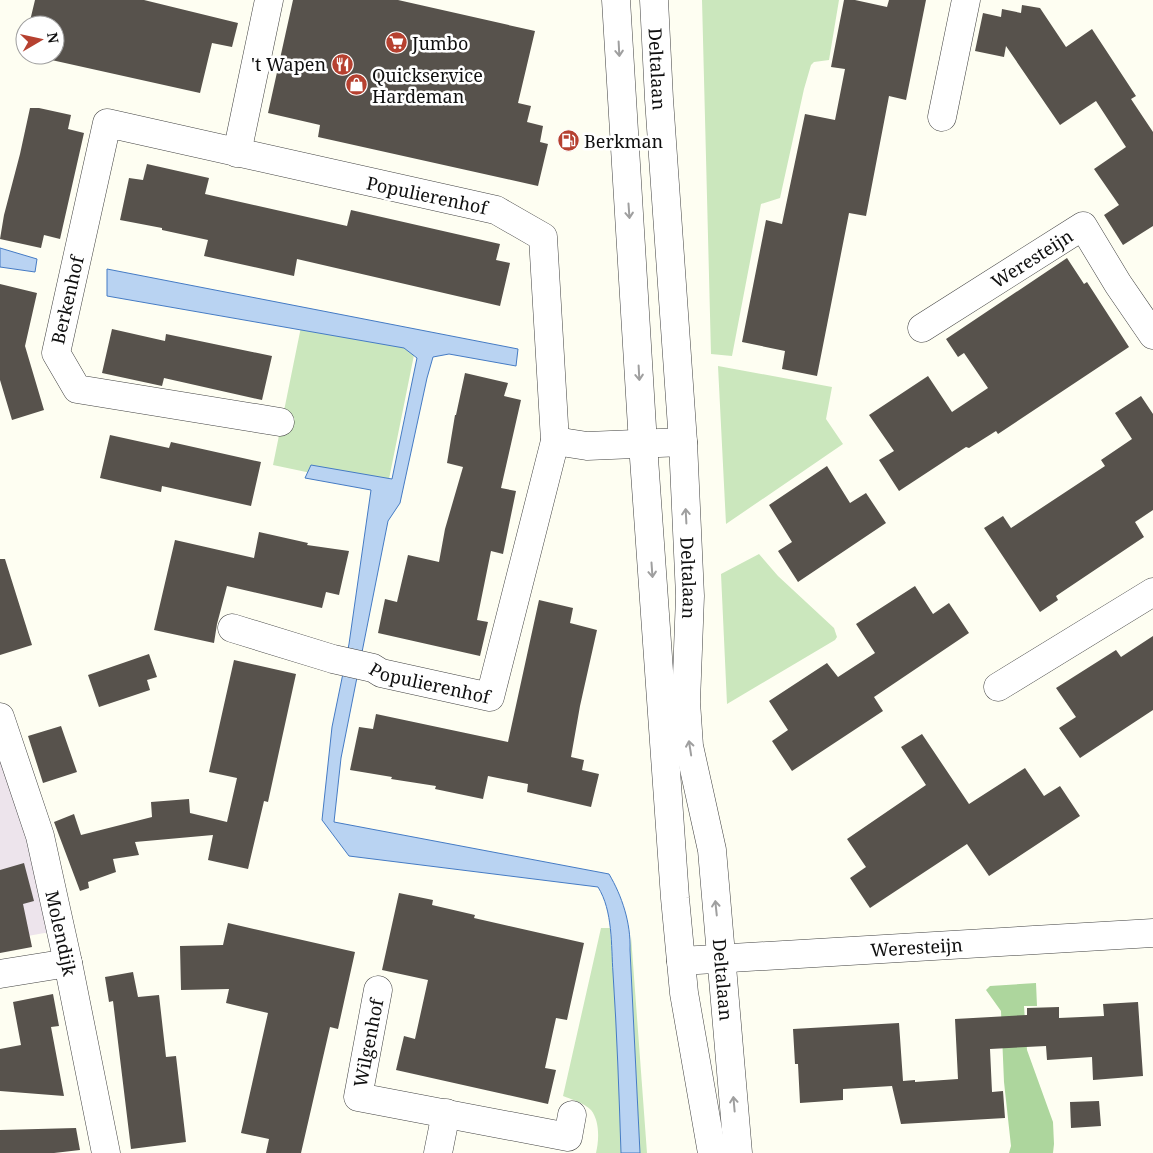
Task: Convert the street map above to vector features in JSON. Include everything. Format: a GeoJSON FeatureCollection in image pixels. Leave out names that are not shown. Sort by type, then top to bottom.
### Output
{"type":"FeatureCollection","features":[{"type":"Feature","properties":{"kind":"street"},"geometry":{"type":"LineString","coordinates":[[237,153],[269,0]]}},
{"type":"Feature","properties":{"kind":"street","name":"Deltalaan"},"geometry":{"type":"LineString","coordinates":[[616,0],[643,444],[674,888],[684,994],[712,1153]]}},
{"type":"Feature","properties":{"kind":"street","name":"Deltalaan"},"geometry":{"type":"LineString","coordinates":[[654,0],[683,442],[690,596],[686,702],[689,746],[712,850],[738,1153]]}},
{"type":"Feature","properties":{"kind":"street"},"geometry":{"type":"LineString","coordinates":[[942,117],[966,0]]}},
{"type":"Feature","properties":{"kind":"street","name":"Populierenhof"},"geometry":{"type":"LineString","coordinates":[[107,123],[496,210],[543,237],[555,441],[490,697],[381,673],[373,668],[333,659],[232,628]]}},
{"type":"Feature","properties":{"kind":"street","name":"Berkenhof"},"geometry":{"type":"LineString","coordinates":[[107,123],[56,354],[77,389],[280,422]]}},
{"type":"Feature","properties":{"kind":"street","name":"Weresteijn"},"geometry":{"type":"LineString","coordinates":[[922,328],[1083,226],[1118,284],[1153,334]]}},
{"type":"Feature","properties":{"kind":"street"},"geometry":{"type":"LineString","coordinates":[[555,441],[586,446],[683,442]]}},
{"type":"Feature","properties":{"kind":"street"},"geometry":{"type":"LineString","coordinates":[[998,687],[1153,592]]}},
{"type":"Feature","properties":{"kind":"street","name":"Molendijk"},"geometry":{"type":"LineString","coordinates":[[0,718],[40,836],[68,963],[106,1153]]}},
{"type":"Feature","properties":{"kind":"street","name":"Weresteijn"},"geometry":{"type":"LineString","coordinates":[[681,961],[1153,932]]}},
{"type":"Feature","properties":{"kind":"street"},"geometry":{"type":"LineString","coordinates":[[0,974],[68,963]]}},
{"type":"Feature","properties":{"kind":"street","name":"Wilgenhof"},"geometry":{"type":"LineString","coordinates":[[378,990],[358,1096],[568,1137],[572,1115]]}},
{"type":"Feature","properties":{"kind":"street"},"geometry":{"type":"LineString","coordinates":[[438,1153],[446,1113]]}},
{"type":"Feature","properties":{"kind":"shaded area"},"geometry":{"type":"Polygon","coordinates":[[[0,715],[50,932],[0,941],[0,715]]]}},
{"type":"Feature","properties":{"kind":"green space"},"geometry":{"type":"Polygon","coordinates":[[[702,0],[839,0],[829,60],[814,62],[811,65],[780,198],[761,204],[732,356],[711,354],[702,0]]]}},
{"type":"Feature","properties":{"kind":"green space"},"geometry":{"type":"Polygon","coordinates":[[[302,322],[416,345],[387,489],[273,465],[302,322]]]}},
{"type":"Feature","properties":{"kind":"green space"},"geometry":{"type":"Polygon","coordinates":[[[718,366],[832,387],[826,419],[843,444],[726,524],[718,366]]]}},
{"type":"Feature","properties":{"kind":"green space"},"geometry":{"type":"Polygon","coordinates":[[[759,554],[778,576],[834,628],[837,637],[835,640],[727,704],[721,574],[759,554]]]}},
{"type":"Feature","properties":{"kind":"green space"},"geometry":{"type":"Polygon","coordinates":[[[601,928],[610,928],[617,1032],[621,1153],[596,1153],[598,1131],[594,1115],[585,1105],[563,1096],[601,928]]]}},
{"type":"Feature","properties":{"kind":"green space"},"geometry":{"type":"Polygon","coordinates":[[[631,936],[647,1153],[640,1153],[630,950],[631,936]]]}},
{"type":"Feature","properties":{"kind":"green space"},"geometry":{"type":"Polygon","coordinates":[[[1036,983],[1037,1006],[1024,1006],[1027,1050],[1053,1122],[1053,1153],[1009,1153],[1011,1146],[1004,1082],[1001,1011],[986,990],[990,986],[1036,983]]]}},
{"type":"Feature","properties":{"kind":"water"},"geometry":{"type":"Polygon","coordinates":[[[0,248],[37,259],[35,272],[0,267],[0,248]]]}},
{"type":"Feature","properties":{"kind":"water"},"geometry":{"type":"Polygon","coordinates":[[[107,269],[518,349],[516,366],[449,354],[433,357],[400,503],[388,521],[341,758],[334,822],[609,874],[622,901],[629,930],[640,1153],[621,1153],[617,1040],[610,928],[603,896],[598,887],[349,856],[322,820],[332,727],[349,644],[371,490],[305,478],[311,465],[392,479],[417,358],[404,348],[107,296],[107,269]]]}},
{"type":"Feature","properties":{"kind":"building"},"geometry":{"type":"Polygon","coordinates":[[[35,0],[144,0],[238,23],[232,47],[212,43],[200,93],[65,63],[65,15],[31,15],[35,0]]]}},
{"type":"Feature","properties":{"kind":"building"},"geometry":{"type":"Polygon","coordinates":[[[293,0],[398,0],[535,31],[518,103],[531,106],[527,122],[543,126],[540,142],[548,144],[538,186],[318,137],[320,125],[268,113],[293,0]]]}},
{"type":"Feature","properties":{"kind":"building"},"geometry":{"type":"Polygon","coordinates":[[[844,0],[855,0],[887,7],[889,0],[926,0],[906,100],[889,96],[866,216],[849,213],[817,376],[782,369],[785,351],[742,342],[766,220],[782,224],[805,114],[835,120],[845,69],[831,67],[844,0]]]}},
{"type":"Feature","properties":{"kind":"building"},"geometry":{"type":"Polygon","coordinates":[[[1022,5],[1040,8],[1066,47],[1092,29],[1136,96],[1131,99],[1153,132],[1153,226],[1123,245],[1104,215],[1119,205],[1094,169],[1126,147],[1096,101],[1060,125],[1006,46],[1004,57],[975,51],[983,13],[1001,17],[1002,9],[1021,13],[1022,5]]]}},
{"type":"Feature","properties":{"kind":"building"},"geometry":{"type":"Polygon","coordinates":[[[30,108],[39,108],[71,115],[68,129],[84,133],[60,239],[44,235],[41,248],[0,239],[30,108]]]}},
{"type":"Feature","properties":{"kind":"building"},"geometry":{"type":"Polygon","coordinates":[[[147,164],[209,178],[205,194],[347,226],[351,210],[500,244],[496,260],[510,263],[500,306],[297,259],[294,276],[204,256],[208,240],[162,230],[162,228],[120,220],[129,178],[143,180],[147,164]]]}},
{"type":"Feature","properties":{"kind":"building"},"geometry":{"type":"Polygon","coordinates":[[[1067,258],[1084,284],[1087,282],[1129,347],[998,434],[996,431],[969,448],[966,447],[899,491],[879,460],[894,451],[869,415],[928,376],[952,412],[988,388],[964,353],[958,357],[946,339],[1067,258]]]}},
{"type":"Feature","properties":{"kind":"building"},"geometry":{"type":"Polygon","coordinates":[[[0,284],[37,293],[25,346],[44,410],[12,420],[0,380],[0,284]]]}},
{"type":"Feature","properties":{"kind":"building"},"geometry":{"type":"Polygon","coordinates":[[[112,329],[165,341],[166,334],[272,356],[262,400],[164,378],[162,386],[102,373],[112,329]]]}},
{"type":"Feature","properties":{"kind":"building"},"geometry":{"type":"Polygon","coordinates":[[[465,373],[508,383],[504,396],[521,400],[501,488],[516,491],[503,554],[491,551],[477,620],[488,622],[480,656],[378,633],[385,599],[397,602],[408,555],[439,562],[445,529],[463,467],[447,463],[455,415],[465,373]]]}},
{"type":"Feature","properties":{"kind":"building"},"geometry":{"type":"Polygon","coordinates":[[[1141,396],[1153,414],[1153,510],[1135,522],[1144,537],[1056,596],[1058,600],[1040,612],[984,528],[1003,516],[1011,528],[1105,466],[1101,460],[1132,439],[1115,413],[1141,396]]]}},
{"type":"Feature","properties":{"kind":"building"},"geometry":{"type":"Polygon","coordinates":[[[110,435],[169,448],[171,442],[261,462],[251,506],[162,486],[161,492],[100,478],[110,435]]]}},
{"type":"Feature","properties":{"kind":"building"},"geometry":{"type":"Polygon","coordinates":[[[827,466],[850,503],[866,493],[886,523],[798,582],[778,551],[792,542],[769,505],[827,466]]]}},
{"type":"Feature","properties":{"kind":"building"},"geometry":{"type":"Polygon","coordinates":[[[259,532],[308,543],[307,545],[349,551],[339,595],[326,592],[322,608],[227,586],[214,643],[154,630],[175,540],[254,558],[259,532]]]}},
{"type":"Feature","properties":{"kind":"building"},"geometry":{"type":"Polygon","coordinates":[[[0,559],[5,559],[32,645],[0,655],[0,559]]]}},
{"type":"Feature","properties":{"kind":"building"},"geometry":{"type":"Polygon","coordinates":[[[915,586],[933,614],[949,603],[969,633],[874,697],[883,711],[792,771],[772,741],[788,730],[769,701],[827,663],[838,677],[875,653],[856,624],[915,586]]]}},
{"type":"Feature","properties":{"kind":"building"},"geometry":{"type":"Polygon","coordinates":[[[539,600],[573,608],[570,623],[597,630],[571,757],[584,760],[582,770],[599,774],[591,807],[527,792],[528,784],[488,776],[483,799],[435,789],[436,786],[350,770],[359,727],[373,729],[376,714],[508,742],[539,600]]]}},
{"type":"Feature","properties":{"kind":"building"},"geometry":{"type":"Polygon","coordinates":[[[1153,636],[1153,710],[1080,758],[1059,728],[1076,717],[1056,688],[1116,650],[1121,657],[1153,636]]]}},
{"type":"Feature","properties":{"kind":"building"},"geometry":{"type":"Polygon","coordinates":[[[149,654],[157,677],[147,680],[150,690],[99,707],[88,675],[149,654]]]}},
{"type":"Feature","properties":{"kind":"building"},"geometry":{"type":"Polygon","coordinates":[[[234,660],[296,674],[268,802],[264,801],[248,869],[208,860],[213,835],[135,842],[139,855],[113,859],[116,872],[88,882],[89,888],[80,891],[54,822],[74,814],[81,835],[152,817],[151,802],[189,799],[190,813],[227,822],[237,778],[209,772],[234,660]]]}},
{"type":"Feature","properties":{"kind":"building"},"geometry":{"type":"Polygon","coordinates":[[[61,726],[77,772],[43,783],[28,736],[61,726]]]}},
{"type":"Feature","properties":{"kind":"building"},"geometry":{"type":"Polygon","coordinates":[[[922,734],[969,804],[1025,768],[1044,796],[1060,786],[1080,816],[989,876],[967,844],[870,908],[850,878],[866,867],[847,839],[926,785],[901,747],[922,734]]]}},
{"type":"Feature","properties":{"kind":"building"},"geometry":{"type":"Polygon","coordinates":[[[24,863],[34,901],[23,904],[32,947],[0,953],[0,870],[24,863]]]}},
{"type":"Feature","properties":{"kind":"building"},"geometry":{"type":"Polygon","coordinates":[[[399,893],[433,900],[432,905],[475,915],[474,918],[584,943],[567,1020],[556,1018],[545,1068],[556,1070],[548,1104],[396,1070],[404,1036],[415,1039],[428,980],[382,970],[399,893]]]}},
{"type":"Feature","properties":{"kind":"building"},"geometry":{"type":"Polygon","coordinates":[[[228,923],[355,952],[338,1029],[330,1027],[301,1153],[266,1153],[269,1139],[241,1133],[268,1013],[226,1003],[229,989],[181,990],[180,946],[223,945],[228,923]]]}},
{"type":"Feature","properties":{"kind":"building"},"geometry":{"type":"Polygon","coordinates":[[[133,972],[138,997],[159,995],[166,1057],[176,1056],[186,1142],[131,1149],[113,1001],[109,1002],[105,977],[133,972]]]}},
{"type":"Feature","properties":{"kind":"building"},"geometry":{"type":"Polygon","coordinates":[[[53,994],[59,1026],[51,1027],[64,1096],[0,1091],[0,1049],[21,1045],[13,1002],[53,994]]]}},
{"type":"Feature","properties":{"kind":"building"},"geometry":{"type":"Polygon","coordinates":[[[1138,1002],[1143,1076],[1093,1080],[1092,1057],[1047,1060],[1046,1046],[990,1049],[992,1092],[1003,1091],[1005,1118],[901,1124],[892,1086],[843,1089],[843,1100],[800,1103],[798,1064],[795,1064],[793,1029],[899,1023],[903,1081],[958,1079],[955,1019],[1027,1015],[1027,1008],[1059,1007],[1059,1018],[1104,1016],[1103,1004],[1138,1002]]]}},
{"type":"Feature","properties":{"kind":"building"},"geometry":{"type":"Polygon","coordinates":[[[1099,1101],[1101,1126],[1071,1128],[1070,1102],[1099,1101]]]}},
{"type":"Feature","properties":{"kind":"building"},"geometry":{"type":"Polygon","coordinates":[[[76,1128],[80,1150],[54,1153],[0,1153],[0,1130],[76,1128]]]}},
{"type":"Feature","properties":{"kind":"place","name":"Jumbo"},"geometry":{"type":"Point","coordinates":[396,43]}},
{"type":"Feature","properties":{"kind":"place","name":"'t Wapen"},"geometry":{"type":"Point","coordinates":[342,64]}},
{"type":"Feature","properties":{"kind":"place","name":"Quickservice Hardeman"},"geometry":{"type":"Point","coordinates":[356,85]}},
{"type":"Feature","properties":{"kind":"place","name":"Berkman"},"geometry":{"type":"Point","coordinates":[568,141]}}]}
